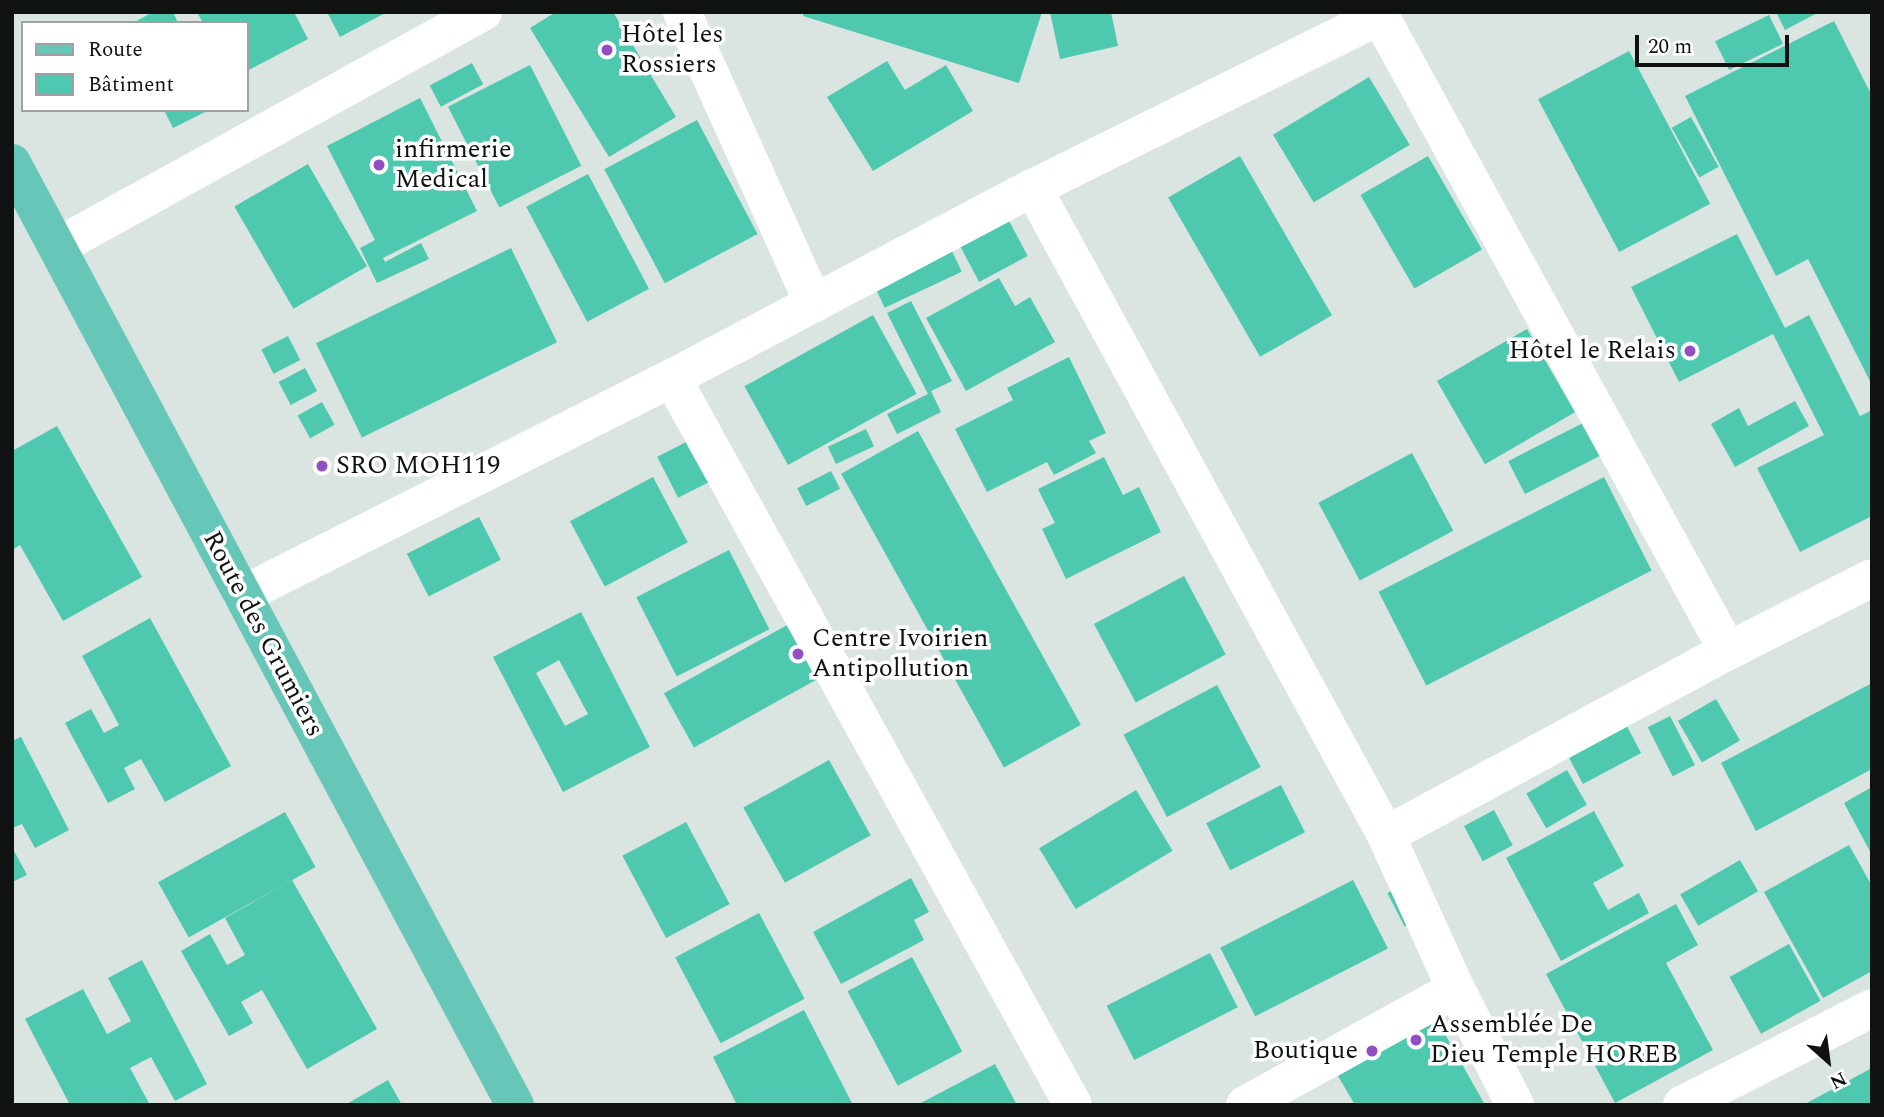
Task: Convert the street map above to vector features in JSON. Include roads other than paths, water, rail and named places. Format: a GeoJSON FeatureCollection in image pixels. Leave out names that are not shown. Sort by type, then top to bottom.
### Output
{"type":"FeatureCollection","features":[{"type":"Feature","properties":{"kind":"main road","name":"Route des Grumiers"},"geometry":{"type":"LineString","coordinates":[[12,163],[515,1105]]}},
{"type":"Feature","properties":{"kind":"street"},"geometry":{"type":"LineString","coordinates":[[682,12],[814,304]]}},
{"type":"Feature","properties":{"kind":"street"},"geometry":{"type":"LineString","coordinates":[[242,595],[672,378],[1033,188],[1381,14],[1728,651]]}},
{"type":"Feature","properties":{"kind":"street"},"geometry":{"type":"LineString","coordinates":[[57,247],[473,15]]}},
{"type":"Feature","properties":{"kind":"street"},"geometry":{"type":"LineString","coordinates":[[1033,188],[1386,835],[1456,989],[1515,1105]]}},
{"type":"Feature","properties":{"kind":"street"},"geometry":{"type":"LineString","coordinates":[[672,378],[1073,1105]]}},
{"type":"Feature","properties":{"kind":"street"},"geometry":{"type":"LineString","coordinates":[[1386,835],[1728,651],[1872,578]]}},
{"type":"Feature","properties":{"kind":"street"},"geometry":{"type":"LineString","coordinates":[[1245,1105],[1456,989]]}},
{"type":"Feature","properties":{"kind":"street"},"geometry":{"type":"LineString","coordinates":[[1682,1105],[1872,1008]]}},
{"type":"Feature","properties":{"kind":"place","name":"Hôtel les Rossiers"},"geometry":{"type":"Point","coordinates":[607,50]}},
{"type":"Feature","properties":{"kind":"place","name":"infirmerie Medical"},"geometry":{"type":"Point","coordinates":[379,165]}},
{"type":"Feature","properties":{"kind":"place","name":"Hôtel le Relais"},"geometry":{"type":"Point","coordinates":[1690,351]}},
{"type":"Feature","properties":{"kind":"place","name":"SRO MOH119"},"geometry":{"type":"Point","coordinates":[322,466]}},
{"type":"Feature","properties":{"kind":"place","name":"Centre Ivoirien Antipollution"},"geometry":{"type":"Point","coordinates":[798,654]}},
{"type":"Feature","properties":{"kind":"place","name":"Assemblée De Dieu Temple HOREB"},"geometry":{"type":"Point","coordinates":[1416,1040]}},
{"type":"Feature","properties":{"kind":"place","name":"Boutique"},"geometry":{"type":"Point","coordinates":[1372,1051]}}]}
